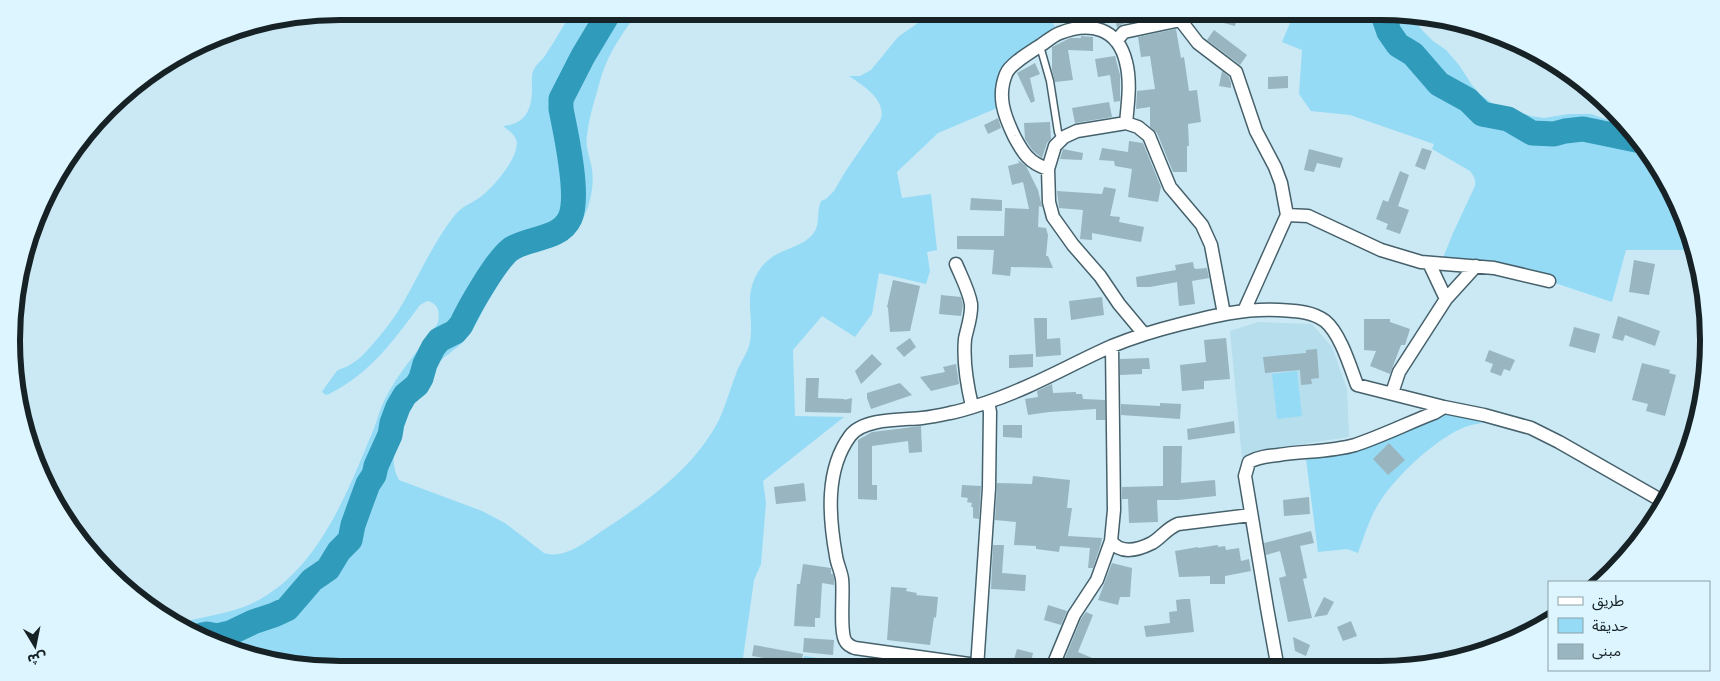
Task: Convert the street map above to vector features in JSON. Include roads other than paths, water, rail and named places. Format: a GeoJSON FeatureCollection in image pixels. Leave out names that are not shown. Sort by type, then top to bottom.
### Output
{"type":"FeatureCollection","features":[{"type":"Feature","properties":{"kind":"street"},"geometry":{"type":"LineString","coordinates":[[1116,40],[1124,32],[1181,21],[1198,43],[1236,72],[1256,131],[1275,167],[1281,183],[1287,215],[1244,311]]}},
{"type":"Feature","properties":{"kind":"street"},"geometry":{"type":"LineString","coordinates":[[1048,169],[1036,166],[1028,159],[1017,141],[1002,106],[1001,95],[1006,72],[1021,59],[1059,33],[1084,28],[1095,28],[1107,32],[1116,40],[1126,62],[1128,102],[1126,123]]}},
{"type":"Feature","properties":{"kind":"street"},"geometry":{"type":"LineString","coordinates":[[1144,334],[1053,217],[1049,202],[1048,169],[1055,146],[1077,130],[1126,123],[1138,126],[1149,136],[1170,187],[1202,225],[1211,245],[1224,314]]}},
{"type":"Feature","properties":{"kind":"street"},"geometry":{"type":"LineString","coordinates":[[1287,215],[1308,216],[1381,250],[1429,263],[1476,266],[1518,272],[1549,281]]}},
{"type":"Feature","properties":{"kind":"street"},"geometry":{"type":"LineString","coordinates":[[1429,263],[1446,299]]}},
{"type":"Feature","properties":{"kind":"street"},"geometry":{"type":"LineString","coordinates":[[956,264],[971,305],[966,352],[967,387],[972,406]]}},
{"type":"Feature","properties":{"kind":"street"},"geometry":{"type":"LineString","coordinates":[[1392,393],[1399,372],[1446,299],[1476,266]]}},
{"type":"Feature","properties":{"kind":"street"},"geometry":{"type":"LineString","coordinates":[[938,661],[856,648],[846,643],[842,636],[842,573],[836,559],[831,509],[833,475],[838,458],[851,434],[882,421],[923,418],[953,413],[988,402],[1026,387],[1112,346],[1144,334],[1224,314],[1265,309],[1298,311],[1316,315],[1326,322],[1335,334],[1348,359],[1357,385],[1531,428],[1658,499]]}},
{"type":"Feature","properties":{"kind":"street"},"geometry":{"type":"LineString","coordinates":[[1055,661],[1074,615],[1097,580],[1111,541],[1114,510],[1112,346]]}},
{"type":"Feature","properties":{"kind":"street"},"geometry":{"type":"LineString","coordinates":[[976,661],[989,488],[990,412],[988,402]]}},
{"type":"Feature","properties":{"kind":"street"},"geometry":{"type":"LineString","coordinates":[[1276,658],[1251,515],[1246,476],[1248,462],[1255,458],[1267,456],[1330,450],[1355,445],[1434,413],[1444,407]]}},
{"type":"Feature","properties":{"kind":"street"},"geometry":{"type":"LineString","coordinates":[[1111,541],[1116,548],[1125,551],[1153,542],[1168,528],[1178,524],[1251,515]]}},
{"type":"Feature","properties":{"kind":"lane"},"geometry":{"type":"LineString","coordinates":[[1040,46],[1050,81],[1058,132],[1062,140]]}},
{"type":"Feature","properties":{"kind":"waterway"},"geometry":{"type":"LineString","coordinates":[[215,636],[230,633],[287,609],[312,580],[328,569],[339,551],[350,540],[362,500],[390,435],[398,407],[405,395],[417,385],[433,348],[439,340],[455,332],[461,325],[491,273],[511,249],[552,234],[565,225],[570,218],[573,208],[573,180],[561,99],[583,56],[605,20]]}},
{"type":"Feature","properties":{"kind":"waterway"},"geometry":{"type":"LineString","coordinates":[[1385,20],[1389,32],[1398,45],[1413,54],[1439,84],[1468,100],[1482,114],[1508,119],[1532,133],[1554,134],[1583,129],[1628,138]]}}]}
